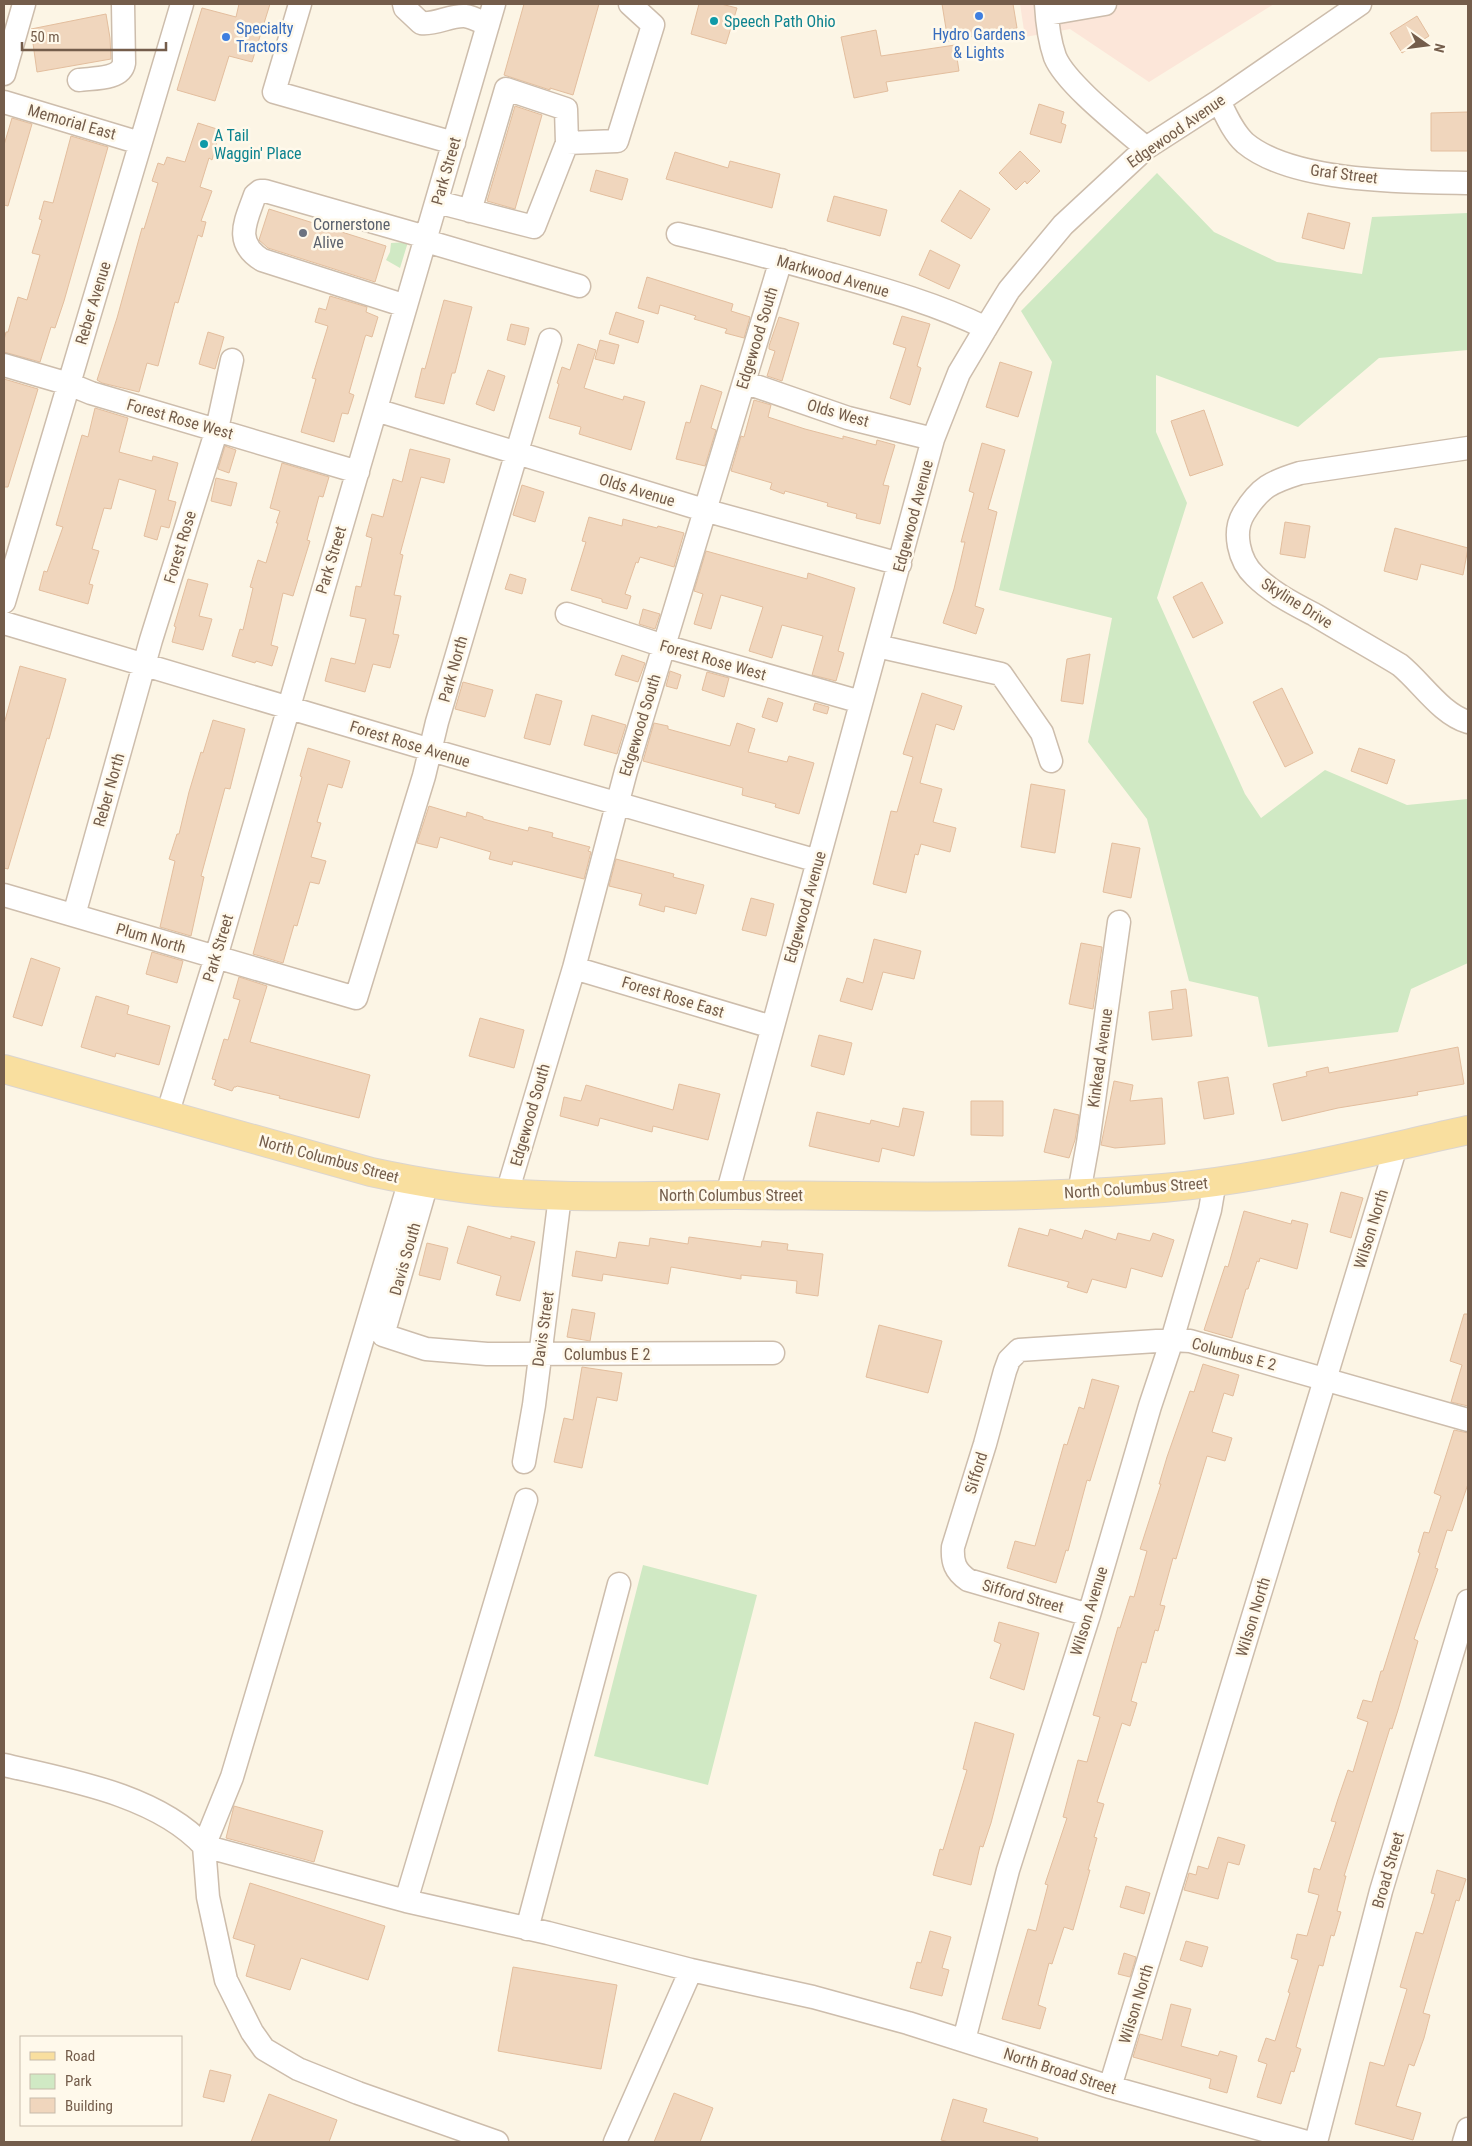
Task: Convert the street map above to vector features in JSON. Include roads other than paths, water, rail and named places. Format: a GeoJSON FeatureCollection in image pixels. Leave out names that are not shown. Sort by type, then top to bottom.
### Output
{"type":"FeatureCollection","features":[{"type":"Feature","properties":{"kind":"main road","name":"North Columbus Street"},"geometry":{"type":"LineString","coordinates":[[4,1069],[371,1172],[418,1182],[507,1193],[560,1196],[915,1196],[1079,1193],[1164,1188],[1215,1182],[1468,1130]]}},
{"type":"Feature","properties":{"kind":"street"},"geometry":{"type":"LineString","coordinates":[[4,74],[24,4]]}},
{"type":"Feature","properties":{"kind":"street"},"geometry":{"type":"LineString","coordinates":[[79,80],[117,74],[123,70],[123,4]]}},
{"type":"Feature","properties":{"kind":"street","name":"Reber Avenue"},"geometry":{"type":"LineString","coordinates":[[4,602],[182,4]]}},
{"type":"Feature","properties":{"kind":"street"},"geometry":{"type":"LineString","coordinates":[[300,4],[274,92],[454,143]]}},
{"type":"Feature","properties":{"kind":"street"},"geometry":{"type":"LineString","coordinates":[[404,4],[416,20],[430,24],[457,10],[469,17],[491,14]]}},
{"type":"Feature","properties":{"kind":"street"},"geometry":{"type":"LineString","coordinates":[[567,143],[617,141],[653,25],[630,4]]}},
{"type":"Feature","properties":{"kind":"street"},"geometry":{"type":"LineString","coordinates":[[1106,4],[1046,9],[1051,42],[1056,59],[1066,74],[1092,101],[1146,148]]}},
{"type":"Feature","properties":{"kind":"street","name":"Edgewood Avenue"},"geometry":{"type":"LineString","coordinates":[[727,1195],[934,438],[959,373],[1009,290],[1063,225],[1146,148],[1360,4]]}},
{"type":"Feature","properties":{"kind":"street","name":"Park Street"},"geometry":{"type":"LineString","coordinates":[[167,1115],[216,957],[491,14]]}},
{"type":"Feature","properties":{"kind":"street"},"geometry":{"type":"LineString","coordinates":[[437,202],[534,227],[567,143],[566,110],[506,89],[495,81],[474,75]]}},
{"type":"Feature","properties":{"kind":"street"},"geometry":{"type":"LineString","coordinates":[[470,210],[506,89]]}},
{"type":"Feature","properties":{"kind":"street","name":"Graf Street"},"geometry":{"type":"LineString","coordinates":[[1219,100],[1231,126],[1244,142],[1263,155],[1303,169],[1330,175],[1415,182],[1468,183]]}},
{"type":"Feature","properties":{"kind":"street","name":"Memorial East"},"geometry":{"type":"LineString","coordinates":[[4,102],[140,143]]}},
{"type":"Feature","properties":{"kind":"street"},"geometry":{"type":"LineString","coordinates":[[406,306],[262,260],[252,254],[245,243],[243,229],[255,195],[260,191],[265,191],[579,286]]}},
{"type":"Feature","properties":{"kind":"street","name":"Markwood Avenue"},"geometry":{"type":"LineString","coordinates":[[678,234],[781,260],[868,285],[931,305],[986,328]]}},
{"type":"Feature","properties":{"kind":"street","name":"Edgewood South"},"geometry":{"type":"LineString","coordinates":[[507,1193],[574,968],[617,805],[704,510],[781,260]]}},
{"type":"Feature","properties":{"kind":"street","name":"Park North"},"geometry":{"type":"LineString","coordinates":[[356,998],[431,750],[437,722],[550,340]]}},
{"type":"Feature","properties":{"kind":"street"},"geometry":{"type":"LineString","coordinates":[[217,429],[232,360]]}},
{"type":"Feature","properties":{"kind":"street","name":"Forest Rose West"},"geometry":{"type":"LineString","coordinates":[[4,364],[69,384],[91,393],[358,472]]}},
{"type":"Feature","properties":{"kind":"street","name":"Olds West"},"geometry":{"type":"LineString","coordinates":[[744,382],[848,418],[934,438]]}},
{"type":"Feature","properties":{"kind":"street","name":"Olds Avenue"},"geometry":{"type":"LineString","coordinates":[[376,410],[704,510],[900,564]]}},
{"type":"Feature","properties":{"kind":"street","name":"Forest Rose"},"geometry":{"type":"LineString","coordinates":[[144,665],[217,429]]}},
{"type":"Feature","properties":{"kind":"street","name":"Skyline Drive"},"geometry":{"type":"LineString","coordinates":[[1468,448],[1300,473],[1276,480],[1254,497],[1239,521],[1238,532],[1240,548],[1245,563],[1253,575],[1275,593],[1400,665],[1417,679],[1446,710],[1468,722]]}},
{"type":"Feature","properties":{"kind":"street","name":"Forest Rose West"},"geometry":{"type":"LineString","coordinates":[[567,614],[664,646],[861,702]]}},
{"type":"Feature","properties":{"kind":"street","name":"Forest Rose Avenue"},"geometry":{"type":"LineString","coordinates":[[4,623],[617,805],[818,861]]}},
{"type":"Feature","properties":{"kind":"street"},"geometry":{"type":"LineString","coordinates":[[877,646],[1001,674],[1042,733],[1051,761]]}},
{"type":"Feature","properties":{"kind":"street","name":"Reber North"},"geometry":{"type":"LineString","coordinates":[[74,915],[144,665]]}},
{"type":"Feature","properties":{"kind":"street","name":"Plum North"},"geometry":{"type":"LineString","coordinates":[[4,895],[356,998]]}},
{"type":"Feature","properties":{"kind":"street","name":"Kinkead Avenue"},"geometry":{"type":"LineString","coordinates":[[1079,1193],[1088,1143],[1119,922]]}},
{"type":"Feature","properties":{"kind":"street","name":"Forest Rose East"},"geometry":{"type":"LineString","coordinates":[[574,968],[772,1027]]}},
{"type":"Feature","properties":{"kind":"street","name":"Wilson North"},"geometry":{"type":"LineString","coordinates":[[1110,2087],[1396,1146]]}},
{"type":"Feature","properties":{"kind":"street"},"geometry":{"type":"LineString","coordinates":[[418,1182],[232,1777],[204,1846],[208,1897],[226,1980],[252,2032],[264,2049],[298,2069],[496,2142]]}},
{"type":"Feature","properties":{"kind":"street","name":"Davis South"},"geometry":{"type":"LineString","coordinates":[[383,1335],[418,1182]]}},
{"type":"Feature","properties":{"kind":"street","name":"Wilson Avenue"},"geometry":{"type":"LineString","coordinates":[[964,2040],[1008,1870],[1089,1615],[1172,1340],[1210,1210],[1215,1182]]}},
{"type":"Feature","properties":{"kind":"street","name":"Davis Street"},"geometry":{"type":"LineString","coordinates":[[524,1462],[534,1405],[560,1196]]}},
{"type":"Feature","properties":{"kind":"street","name":"Columbus E 2"},"geometry":{"type":"LineString","coordinates":[[383,1335],[426,1349],[487,1354],[773,1353]]}},
{"type":"Feature","properties":{"kind":"street","name":"Columbus E 2"},"geometry":{"type":"LineString","coordinates":[[1005,1371],[1009,1360],[1019,1350],[1172,1340],[1190,1341],[1468,1420]]}},
{"type":"Feature","properties":{"kind":"street","name":"Sifford"},"geometry":{"type":"LineString","coordinates":[[958,1573],[952,1560],[953,1547],[986,1444],[1005,1371]]}},
{"type":"Feature","properties":{"kind":"street"},"geometry":{"type":"LineString","coordinates":[[406,1901],[526,1500]]}},
{"type":"Feature","properties":{"kind":"street","name":"Sifford Street"},"geometry":{"type":"LineString","coordinates":[[958,1573],[968,1580],[1089,1615]]}},
{"type":"Feature","properties":{"kind":"street"},"geometry":{"type":"LineString","coordinates":[[527,1929],[619,1584]]}},
{"type":"Feature","properties":{"kind":"street","name":"Broad Street"},"geometry":{"type":"LineString","coordinates":[[1316,2142],[1381,1892],[1468,1601]]}},
{"type":"Feature","properties":{"kind":"street"},"geometry":{"type":"LineString","coordinates":[[4,1765],[97,1787],[126,1798],[190,1831],[204,1846]]}},
{"type":"Feature","properties":{"kind":"street","name":"North Broad Street"},"geometry":{"type":"LineString","coordinates":[[204,1846],[406,1901],[691,1970],[813,1997],[908,2022],[1110,2087],[1307,2142]]}},
{"type":"Feature","properties":{"kind":"street"},"geometry":{"type":"LineString","coordinates":[[615,2142],[691,1970]]}},
{"type":"Feature","properties":{"kind":"street"},"geometry":{"type":"LineString","coordinates":[[1464,2142],[1468,2129]]}},
{"type":"Feature","properties":{"kind":"place","name":"Hydro Gardens & Lights"},"geometry":{"type":"Point","coordinates":[979,16]}},
{"type":"Feature","properties":{"kind":"place","name":"Speech Path Ohio"},"geometry":{"type":"Point","coordinates":[714,21]}},
{"type":"Feature","properties":{"kind":"place","name":"Specialty Tractors"},"geometry":{"type":"Point","coordinates":[226,37]}},
{"type":"Feature","properties":{"kind":"place","name":"A Tail Waggin' Place"},"geometry":{"type":"Point","coordinates":[204,144]}},
{"type":"Feature","properties":{"kind":"place","name":"Cornerstone Alive"},"geometry":{"type":"Point","coordinates":[303,233]}}]}
